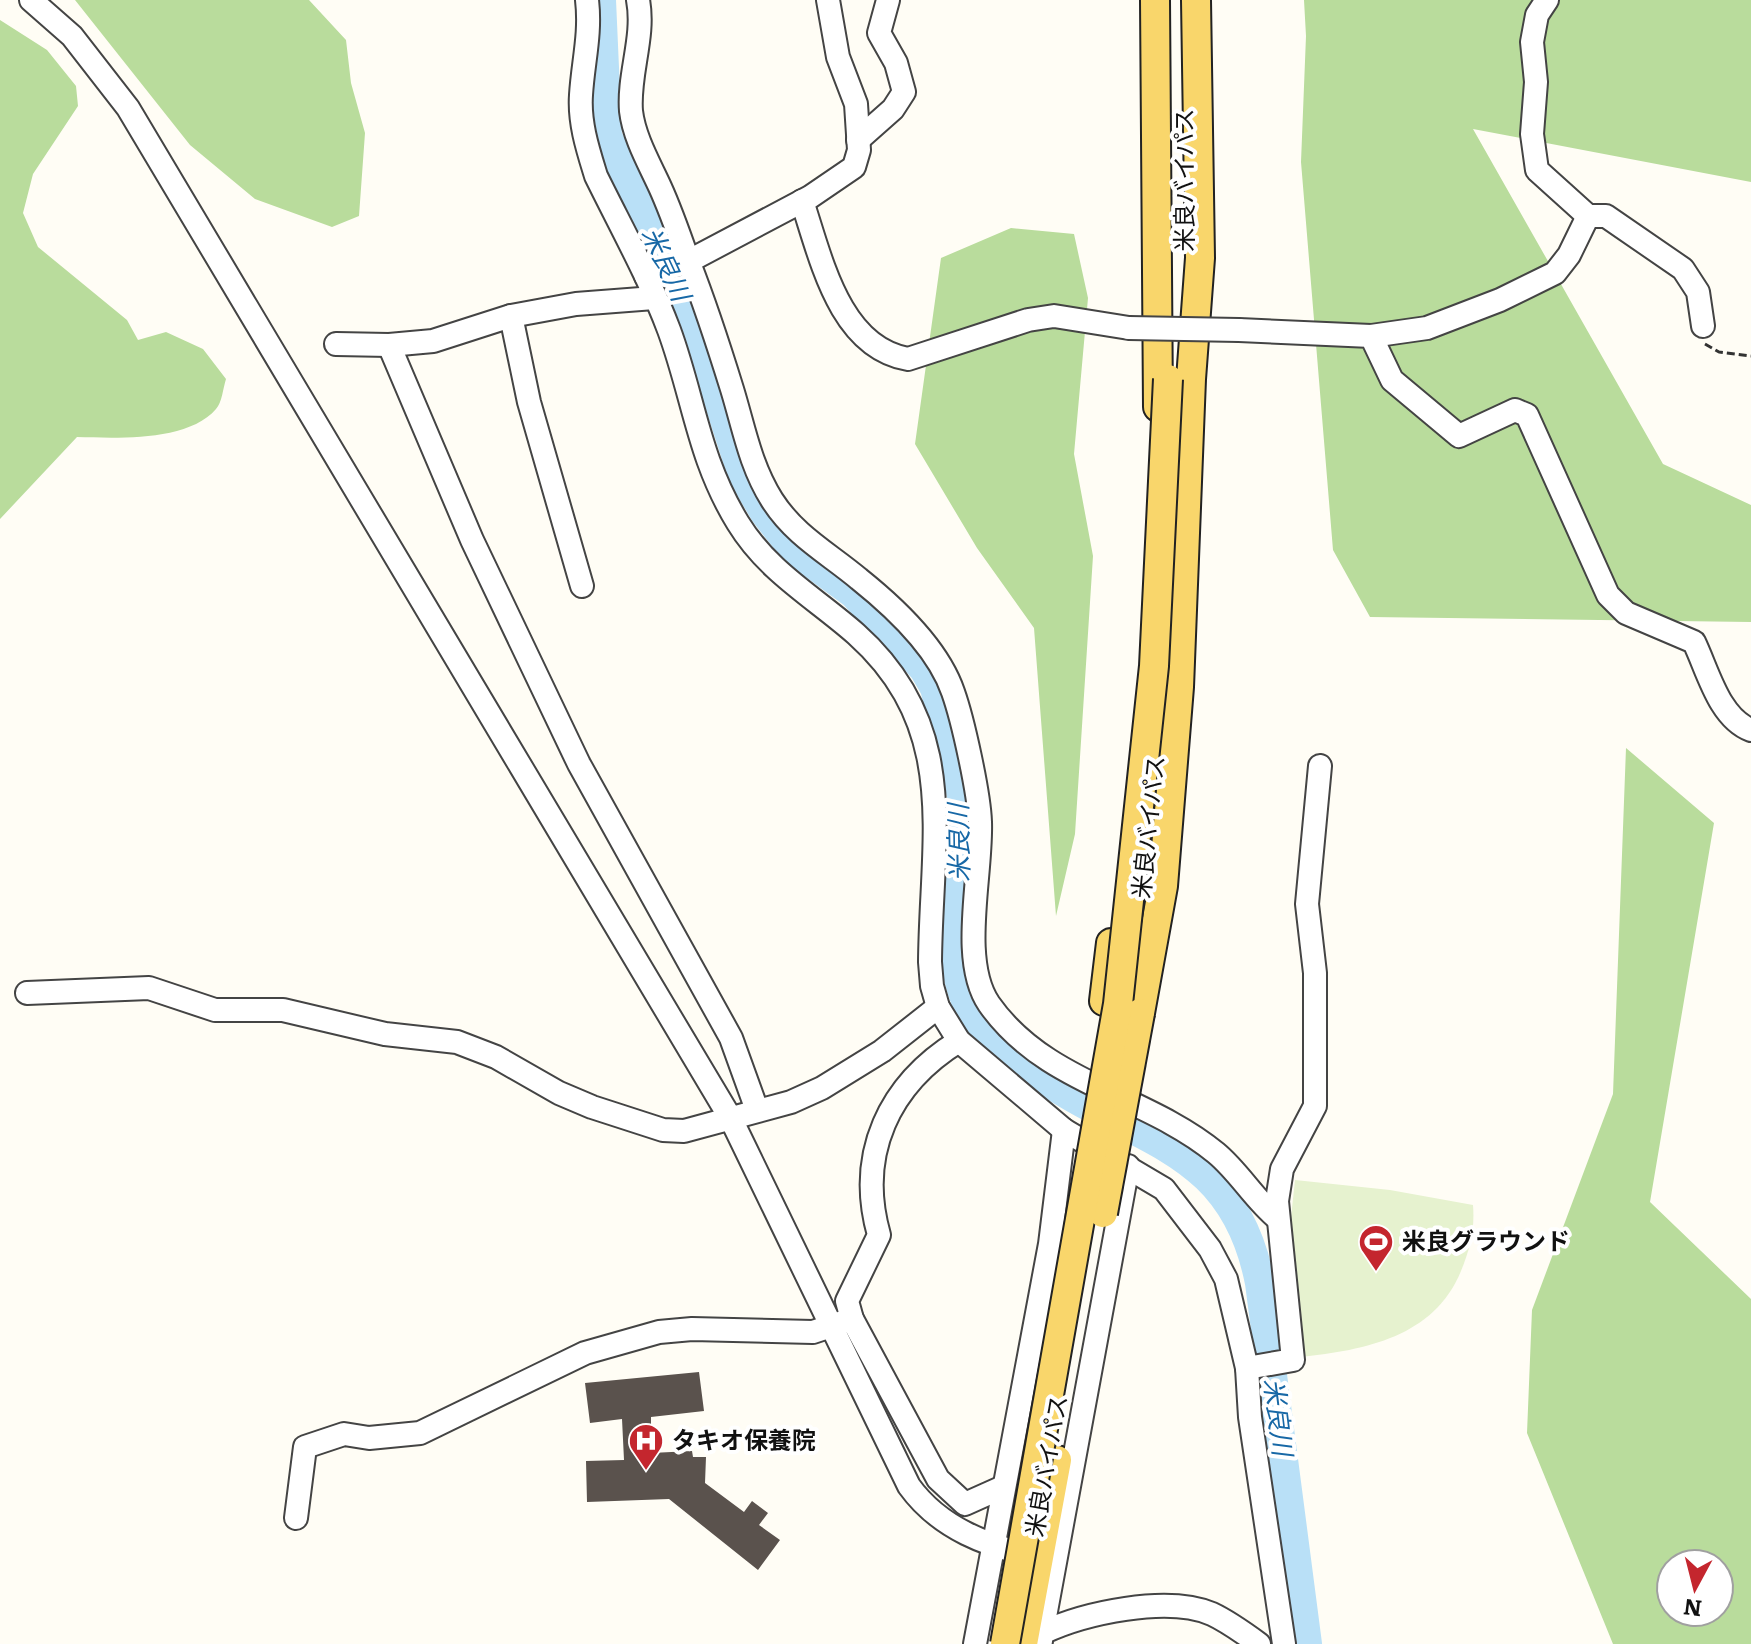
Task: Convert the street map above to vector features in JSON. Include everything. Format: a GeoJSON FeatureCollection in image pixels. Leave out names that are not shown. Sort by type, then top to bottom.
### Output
{"type":"FeatureCollection","features":[{"type":"Feature","properties":{"kind":"main road"},"geometry":{"type":"LineString","coordinates":[[994,1644],[1014,1551],[1028,1454],[1079,1180],[1104,1001],[1140,674],[1156,473],[1159,372],[1155,0]]}},
{"type":"Feature","properties":{"kind":"main road","name":"米良バイパス"},"geometry":{"type":"LineString","coordinates":[[1015,1644],[1102,1158],[1139,918],[1166,661],[1173,379],[1165,0]]}},
{"type":"Feature","properties":{"kind":"main road","name":"米良バイパス"},"geometry":{"type":"LineString","coordinates":[[1005,1644],[1118,1004],[1154,666],[1173,379],[1187,234],[1183,0]]}},
{"type":"Feature","properties":{"kind":"main road"},"geometry":{"type":"LineString","coordinates":[[1035,1640],[1014,1551],[1057,1460],[1163,886],[1179,687],[1191,379],[1200,258],[1196,0]]}},
{"type":"Feature","properties":{"kind":"street"},"geometry":{"type":"LineString","coordinates":[[31,0],[72,36],[128,108],[731,1119],[843,1322],[938,1479],[965,1504],[1003,1487]]}},
{"type":"Feature","properties":{"kind":"street"},"geometry":{"type":"LineString","coordinates":[[587,0],[590,25],[581,95],[582,126],[596,176],[650,275],[654,298],[679,359],[706,464],[738,524],[771,568],[870,647],[896,675],[912,702],[934,791],[930,962],[938,1007],[959,1041],[1064,1130],[1164,1189],[1210,1249],[1226,1279],[1252,1368],[1250,1417],[1284,1644]]}},
{"type":"Feature","properties":{"kind":"street"},"geometry":{"type":"LineString","coordinates":[[638,0],[638,52],[631,111],[642,149],[734,393],[748,451],[772,499],[799,534],[856,576],[895,611],[942,668],[950,684],[979,809],[979,875],[972,947],[977,977],[987,1000],[1001,1019],[1065,1073],[1150,1113],[1216,1152],[1277,1218]]}},
{"type":"Feature","properties":{"kind":"street"},"geometry":{"type":"LineString","coordinates":[[650,275],[684,262],[802,201],[854,167],[858,140],[856,104],[838,57],[828,0]]}},
{"type":"Feature","properties":{"kind":"street"},"geometry":{"type":"LineString","coordinates":[[858,140],[893,109],[904,92],[900,72],[879,33],[888,0]]}},
{"type":"Feature","properties":{"kind":"street"},"geometry":{"type":"LineString","coordinates":[[1547,0],[1537,15],[1532,42],[1536,82],[1532,134],[1537,170],[1588,216],[1606,216],[1662,251],[1683,269],[1698,292],[1703,326]]}},
{"type":"Feature","properties":{"kind":"street"},"geometry":{"type":"LineString","coordinates":[[802,201],[834,294],[867,341],[894,356],[908,359],[1001,327],[1054,316],[1129,328],[1371,336],[1427,328],[1500,300],[1555,273],[1569,255],[1588,216]]}},
{"type":"Feature","properties":{"kind":"street"},"geometry":{"type":"LineString","coordinates":[[336,344],[389,345],[433,341],[511,316],[588,302],[654,298]]}},
{"type":"Feature","properties":{"kind":"street"},"geometry":{"type":"LineString","coordinates":[[511,316],[532,416],[582,586]]}},
{"type":"Feature","properties":{"kind":"street"},"geometry":{"type":"LineString","coordinates":[[1371,336],[1392,380],[1459,436],[1515,410],[1532,420],[1608,595],[1626,613],[1694,642],[1728,715],[1737,725],[1751,730]]}},
{"type":"Feature","properties":{"kind":"street"},"geometry":{"type":"LineString","coordinates":[[389,345],[472,540],[572,750],[731,1038],[757,1110]]}},
{"type":"Feature","properties":{"kind":"street"},"geometry":{"type":"LineString","coordinates":[[1252,1368],[1293,1360],[1277,1218],[1282,1169],[1315,1106],[1315,973],[1307,904],[1320,766]]}},
{"type":"Feature","properties":{"kind":"street"},"geometry":{"type":"LineString","coordinates":[[27,993],[149,988],[215,1010],[283,1010],[385,1034],[457,1042],[496,1057],[559,1093],[663,1130],[684,1131],[791,1102],[851,1072],[938,1007]]}},
{"type":"Feature","properties":{"kind":"street"},"geometry":{"type":"LineString","coordinates":[[959,1041],[930,1058],[912,1076],[886,1120],[871,1194],[879,1235],[847,1301],[843,1322],[902,1473],[918,1499],[944,1522],[1014,1551]]}},
{"type":"Feature","properties":{"kind":"street"},"geometry":{"type":"LineString","coordinates":[[975,1644],[1014,1551],[1003,1487],[1050,1244],[1064,1130]]}},
{"type":"Feature","properties":{"kind":"street"},"geometry":{"type":"LineString","coordinates":[[1035,1640],[1128,1166]]}},
{"type":"Feature","properties":{"kind":"street"},"geometry":{"type":"LineString","coordinates":[[296,1518],[305,1447],[319,1441],[344,1434],[369,1438],[420,1433],[585,1353],[659,1332],[692,1329],[813,1332],[843,1322]]}},
{"type":"Feature","properties":{"kind":"street"},"geometry":{"type":"LineString","coordinates":[[1035,1640],[1068,1620],[1125,1608],[1189,1609],[1210,1613],[1259,1644]]}},
{"type":"Feature","properties":{"kind":"street"},"geometry":{"type":"LineString","coordinates":[[1067,1644],[1068,1620]]}},
{"type":"Feature","properties":{"kind":"path"},"geometry":{"type":"LineString","coordinates":[[1703,326],[1704,344],[1719,352],[1751,356]]}},
{"type":"Feature","properties":{"kind":"green space"},"geometry":{"type":"Polygon","coordinates":[[[75,0],[309,0],[346,40],[351,83],[365,133],[359,216],[332,227],[255,199],[190,145],[75,0]]]}},
{"type":"Feature","properties":{"kind":"green space"},"geometry":{"type":"Polygon","coordinates":[[[1304,0],[1751,0],[1751,182],[1473,129],[1663,464],[1751,505],[1751,622],[1370,617],[1333,550],[1301,162],[1306,36],[1304,0]]]}},
{"type":"Feature","properties":{"kind":"green space"},"geometry":{"type":"Polygon","coordinates":[[[0,20],[47,50],[76,86],[78,106],[33,174],[23,213],[38,247],[127,320],[138,340],[166,332],[203,349],[226,379],[216,409],[204,420],[188,427],[151,436],[77,437],[0,519],[0,20]]]}},
{"type":"Feature","properties":{"kind":"green space"},"geometry":{"type":"Polygon","coordinates":[[[1011,228],[1074,234],[1088,298],[1074,454],[1093,556],[1075,834],[1056,916],[1034,628],[977,548],[915,444],[941,258],[1011,228]]]}},
{"type":"Feature","properties":{"kind":"green space"},"geometry":{"type":"Polygon","coordinates":[[[1626,748],[1714,823],[1650,1202],[1751,1299],[1751,1644],[1613,1644],[1527,1433],[1532,1310],[1613,1094],[1626,748]]]}},
{"type":"Feature","properties":{"kind":"green space","name":"米良グラウンド"},"geometry":{"type":"Polygon","coordinates":[[[1295,1180],[1390,1190],[1473,1205],[1469,1247],[1449,1293],[1434,1311],[1395,1336],[1349,1350],[1301,1357],[1289,1236],[1295,1180]]]}},
{"type":"Feature","properties":{"kind":"building","name":"タキオ保養院"},"geometry":{"type":"Polygon","coordinates":[[[699,1372],[704,1411],[651,1417],[651,1453],[692,1451],[693,1457],[706,1457],[705,1483],[744,1512],[752,1501],[768,1513],[759,1525],[780,1540],[758,1570],[669,1499],[587,1502],[586,1461],[624,1460],[622,1419],[590,1423],[585,1383],[699,1372]]]}},
{"type":"Feature","properties":{"kind":"waterway","name":"米良川"},"geometry":{"type":"LineString","coordinates":[[601,0],[607,136],[695,327],[743,476],[765,513],[794,550],[854,594],[924,669],[935,688],[963,802],[955,948],[965,998],[977,1021],[1000,1045],[1064,1092],[1170,1149],[1200,1171],[1226,1199],[1246,1235],[1260,1283],[1307,1644]]}},
{"type":"Feature","properties":{"kind":"place","name":"米良グラウンド"},"geometry":{"type":"Point","coordinates":[1376,1273]}},
{"type":"Feature","properties":{"kind":"place","name":"タキオ保養院"},"geometry":{"type":"Point","coordinates":[646,1472]}}]}
